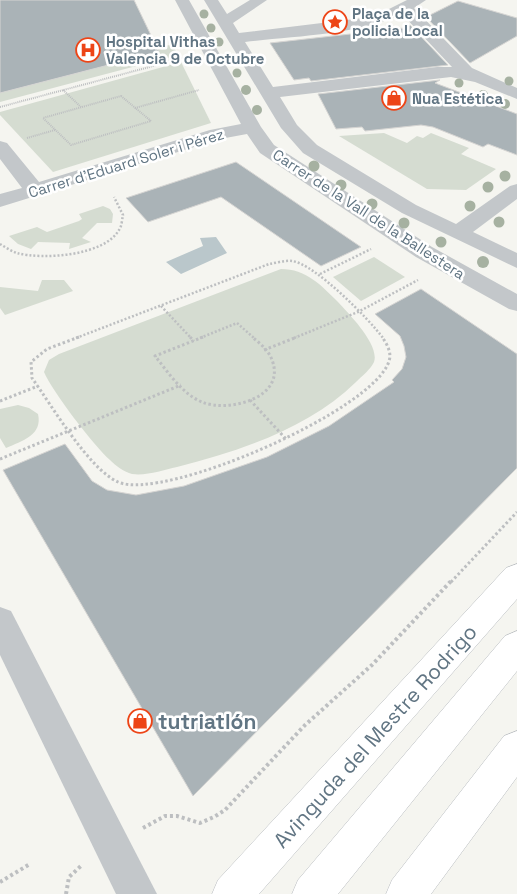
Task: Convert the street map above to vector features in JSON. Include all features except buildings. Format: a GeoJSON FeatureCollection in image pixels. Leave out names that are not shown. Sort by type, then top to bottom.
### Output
{"type":"FeatureCollection","features":[{"type":"Feature","properties":{"kind":"main road","name":"Avinguda del Mestre Rodrigo"},"geometry":{"type":"LineString","coordinates":[[232,894],[517,577]]}},
{"type":"Feature","properties":{"kind":"main road"},"geometry":{"type":"LineString","coordinates":[[312,894],[517,646]]}},
{"type":"Feature","properties":{"kind":"main road"},"geometry":{"type":"LineString","coordinates":[[406,894],[517,748]]}},
{"type":"Feature","properties":{"kind":"street","name":"Carrer de la Vall de la Ballestera"},"geometry":{"type":"LineString","coordinates":[[182,0],[252,128],[267,149],[424,252],[517,304]]}},
{"type":"Feature","properties":{"kind":"street","name":"Carrer de la Vall de la Ballestera"},"geometry":{"type":"LineString","coordinates":[[211,0],[290,128],[310,149],[409,209],[517,261]]}},
{"type":"Feature","properties":{"kind":"street"},"geometry":{"type":"LineString","coordinates":[[229,30],[260,0]]}},
{"type":"Feature","properties":{"kind":"street"},"geometry":{"type":"LineString","coordinates":[[229,30],[363,23],[382,18],[419,0]]}},
{"type":"Feature","properties":{"kind":"street"},"geometry":{"type":"LineString","coordinates":[[404,7],[466,72],[474,77]]}},
{"type":"Feature","properties":{"kind":"street"},"geometry":{"type":"LineString","coordinates":[[268,93],[437,72],[451,72],[474,77],[517,94]]}},
{"type":"Feature","properties":{"kind":"street","name":"Carrer d'Eduard Soler i Pérez"},"geometry":{"type":"LineString","coordinates":[[0,201],[217,134],[252,128]]}},
{"type":"Feature","properties":{"kind":"street"},"geometry":{"type":"LineString","coordinates":[[0,147],[35,190]]}},
{"type":"Feature","properties":{"kind":"street"},"geometry":{"type":"LineString","coordinates":[[457,232],[517,190]]}},
{"type":"Feature","properties":{"kind":"street"},"geometry":{"type":"LineString","coordinates":[[0,621],[136,894]]}},
{"type":"Feature","properties":{"kind":"path"},"geometry":{"type":"LineString","coordinates":[[0,107],[182,58]]}},
{"type":"Feature","properties":{"kind":"path"},"geometry":{"type":"LineString","coordinates":[[63,90],[81,107]]}},
{"type":"Feature","properties":{"kind":"path"},"geometry":{"type":"LineString","coordinates":[[135,108],[199,90]]}},
{"type":"Feature","properties":{"kind":"path"},"geometry":{"type":"LineString","coordinates":[[121,96],[135,108],[151,122],[71,146],[43,118],[121,96]]}},
{"type":"Feature","properties":{"kind":"path"},"geometry":{"type":"LineString","coordinates":[[27,138],[56,130]]}},
{"type":"Feature","properties":{"kind":"path"},"geometry":{"type":"LineString","coordinates":[[0,244],[18,254],[58,257],[95,248],[116,234],[122,224],[124,214],[120,204],[114,197]]}},
{"type":"Feature","properties":{"kind":"path"},"geometry":{"type":"LineString","coordinates":[[320,274],[373,248]]}},
{"type":"Feature","properties":{"kind":"path"},"geometry":{"type":"LineString","coordinates":[[280,262],[302,264],[320,274],[385,342],[390,352],[390,362],[373,384],[348,404],[286,439],[216,468],[167,481],[128,485],[104,474],[38,386],[30,370],[31,362],[42,352],[161,306],[280,262]]}},
{"type":"Feature","properties":{"kind":"path"},"geometry":{"type":"LineString","coordinates":[[264,350],[358,312],[420,279]]}},
{"type":"Feature","properties":{"kind":"path"},"geometry":{"type":"LineString","coordinates":[[161,306],[194,341]]}},
{"type":"Feature","properties":{"kind":"path"},"geometry":{"type":"LineString","coordinates":[[237,323],[264,350],[273,361],[275,373],[273,383],[266,392],[250,400],[218,406],[202,402],[181,385],[155,356],[237,323]]}},
{"type":"Feature","properties":{"kind":"path"},"geometry":{"type":"LineString","coordinates":[[0,459],[181,385]]}},
{"type":"Feature","properties":{"kind":"path"},"geometry":{"type":"LineString","coordinates":[[0,401],[38,386]]}},
{"type":"Feature","properties":{"kind":"path"},"geometry":{"type":"LineString","coordinates":[[250,400],[286,439]]}},
{"type":"Feature","properties":{"kind":"path"},"geometry":{"type":"LineString","coordinates":[[158,818],[167,815],[202,823],[212,820],[225,810],[305,725],[372,665],[517,512]]}},
{"type":"Feature","properties":{"kind":"path"},"geometry":{"type":"LineString","coordinates":[[0,882],[30,864]]}},
{"type":"Feature","properties":{"kind":"path"},"geometry":{"type":"LineString","coordinates":[[66,894],[65,886],[68,876],[75,869]]}},
{"type":"Feature","properties":{"kind":"shaded area"},"geometry":{"type":"Polygon","coordinates":[[[173,45],[178,55],[0,102],[0,93],[159,52],[157,46],[173,45]]]}},
{"type":"Feature","properties":{"kind":"shaded area"},"geometry":{"type":"Polygon","coordinates":[[[181,62],[211,123],[53,172],[0,115],[0,112],[181,62]]]}},
{"type":"Feature","properties":{"kind":"shaded area"},"geometry":{"type":"Polygon","coordinates":[[[384,133],[407,143],[417,136],[423,138],[431,133],[469,148],[461,154],[496,169],[466,190],[427,189],[339,136],[384,133]]]}},
{"type":"Feature","properties":{"kind":"shaded area"},"geometry":{"type":"Polygon","coordinates":[[[103,206],[110,209],[113,214],[112,223],[97,223],[82,238],[91,242],[69,249],[70,243],[38,242],[31,249],[18,244],[9,236],[37,227],[47,232],[79,221],[82,219],[79,214],[103,206]]]}},
{"type":"Feature","properties":{"kind":"shaded area"},"geometry":{"type":"Polygon","coordinates":[[[216,237],[227,253],[181,274],[166,262],[203,246],[200,238],[216,237]]]}},
{"type":"Feature","properties":{"kind":"shaded area"},"geometry":{"type":"Polygon","coordinates":[[[374,257],[405,277],[361,301],[333,277],[374,257]]]}},
{"type":"Feature","properties":{"kind":"shaded area"},"geometry":{"type":"Polygon","coordinates":[[[281,269],[306,275],[325,290],[362,330],[375,355],[374,362],[369,370],[356,382],[337,398],[295,425],[249,445],[201,461],[155,472],[132,474],[123,470],[103,453],[64,405],[48,381],[44,372],[49,360],[59,354],[281,269]]]}},
{"type":"Feature","properties":{"kind":"shaded area"},"geometry":{"type":"Polygon","coordinates":[[[42,280],[64,280],[73,291],[5,315],[0,308],[0,287],[38,291],[42,280]]]}},
{"type":"Feature","properties":{"kind":"shaded area"},"geometry":{"type":"Polygon","coordinates":[[[18,405],[29,408],[38,414],[39,421],[30,436],[6,448],[0,438],[0,409],[18,405]]]}},
{"type":"Feature","properties":{"kind":"place","name":"Plaça de la policia Local"},"geometry":{"type":"Point","coordinates":[335,22]}},
{"type":"Feature","properties":{"kind":"place","name":"Hospital Vithas Valencia 9 de Octubre"},"geometry":{"type":"Point","coordinates":[88,50]}},
{"type":"Feature","properties":{"kind":"place","name":"Nua Estética"},"geometry":{"type":"Point","coordinates":[394,98]}},
{"type":"Feature","properties":{"kind":"place","name":"tutriatlón"},"geometry":{"type":"Point","coordinates":[140,721]}}]}
